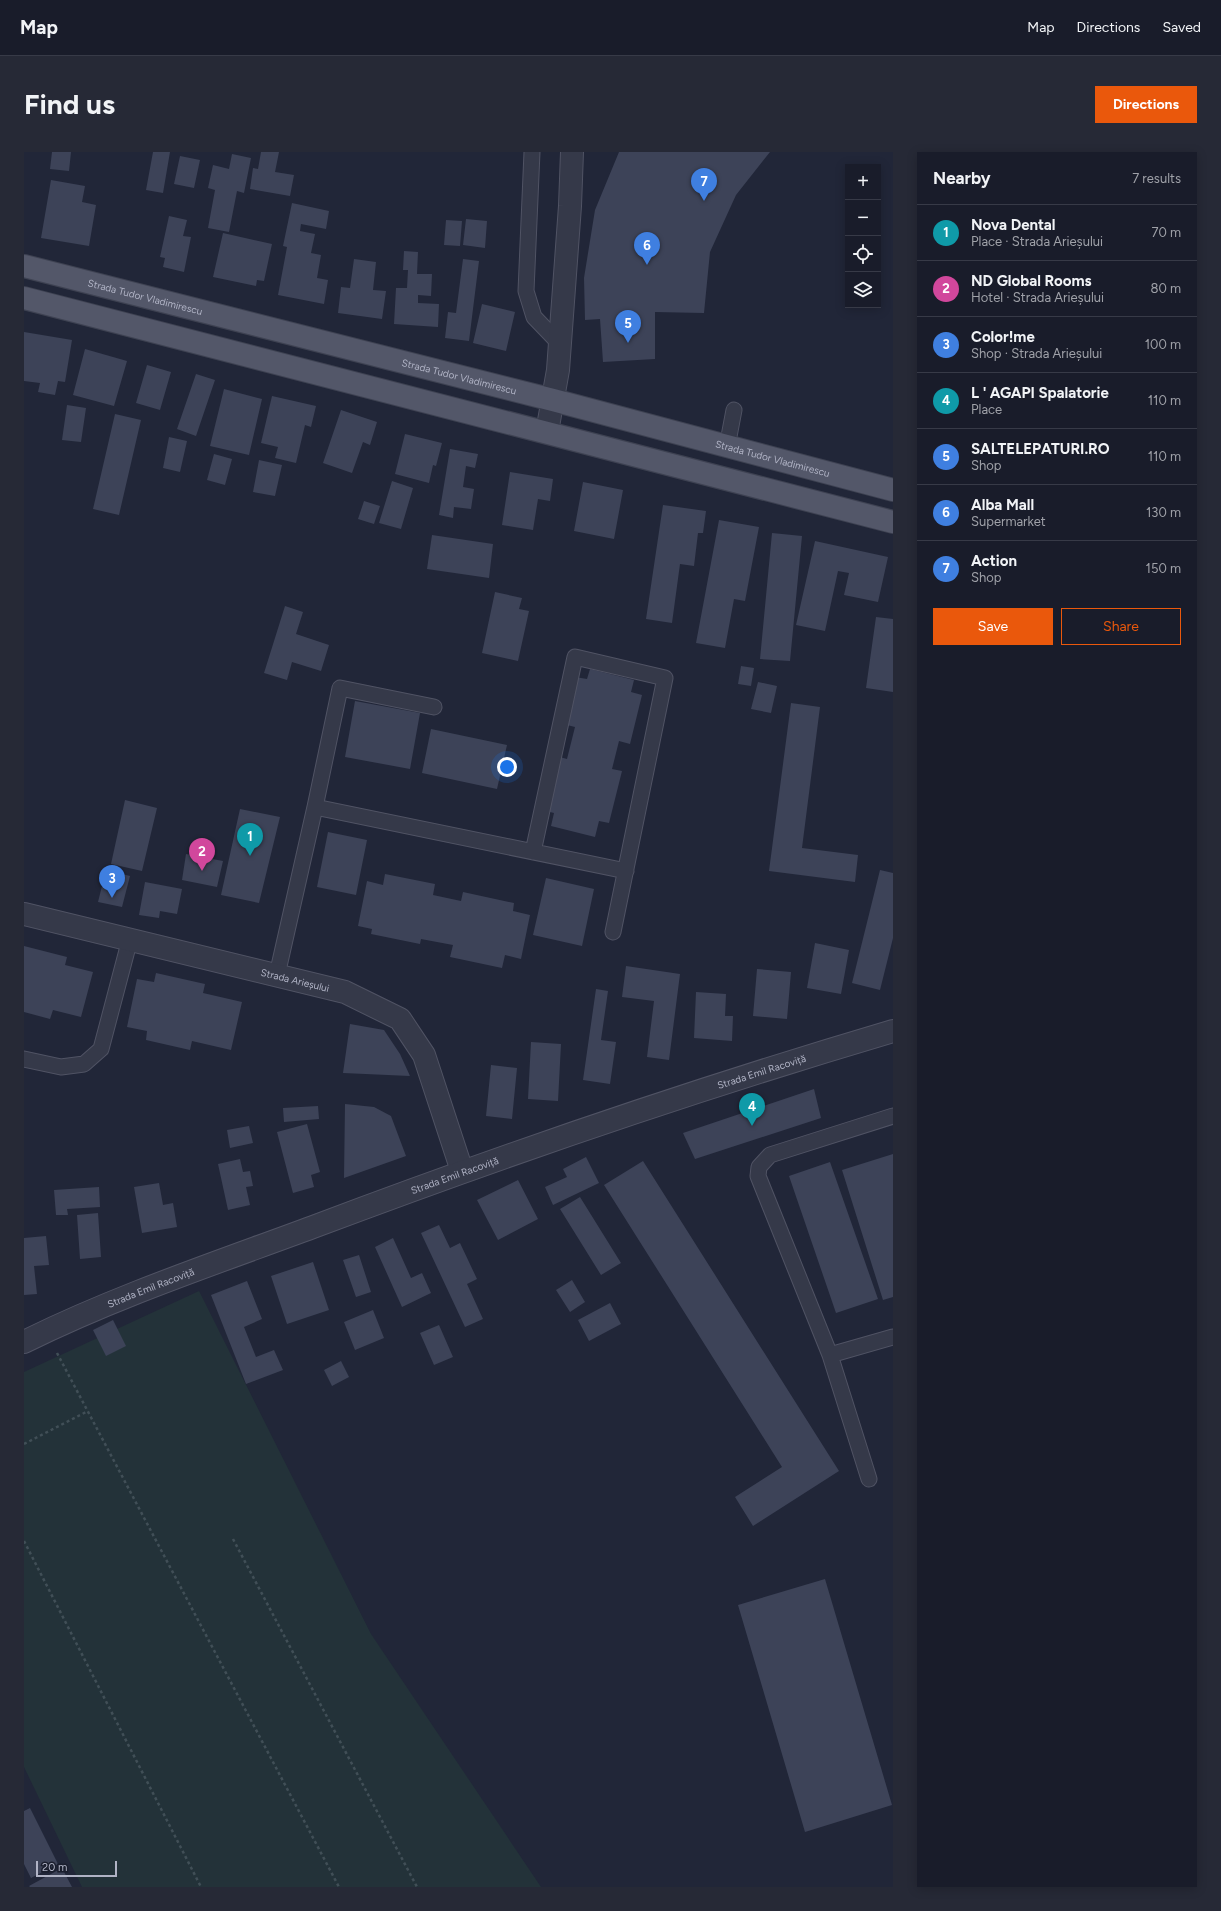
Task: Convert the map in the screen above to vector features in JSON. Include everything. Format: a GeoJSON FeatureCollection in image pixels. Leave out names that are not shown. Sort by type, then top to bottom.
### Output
{"type":"FeatureCollection","features":[{"type":"Feature","properties":{"kind":"main road","name":"Strada Tudor Vladimirescu"},"geometry":{"type":"LineString","coordinates":[[24,266],[553,400],[893,490]]}},
{"type":"Feature","properties":{"kind":"main road"},"geometry":{"type":"LineString","coordinates":[[24,298],[893,522]]}},
{"type":"Feature","properties":{"kind":"street"},"geometry":{"type":"LineString","coordinates":[[547,432],[558,370],[570,206],[572,152]]}},
{"type":"Feature","properties":{"kind":"street","name":"Strada Arieșului"},"geometry":{"type":"LineString","coordinates":[[24,914],[345,992],[400,1019],[424,1055],[462,1171]]}},
{"type":"Feature","properties":{"kind":"street","name":"Strada Emil Racoviță"},"geometry":{"type":"LineString","coordinates":[[24,1342],[45,1331],[109,1303],[462,1171],[770,1068],[893,1031]]}},
{"type":"Feature","properties":{"kind":"lane"},"geometry":{"type":"LineString","coordinates":[[532,152],[526,291],[534,317],[559,343]]}},
{"type":"Feature","properties":{"kind":"lane"},"geometry":{"type":"LineString","coordinates":[[727,447],[734,410]]}},
{"type":"Feature","properties":{"kind":"lane"},"geometry":{"type":"LineString","coordinates":[[532,852],[575,657],[665,678],[613,932]]}},
{"type":"Feature","properties":{"kind":"lane"},"geometry":{"type":"LineString","coordinates":[[277,975],[340,688],[434,707]]}},
{"type":"Feature","properties":{"kind":"lane"},"geometry":{"type":"LineString","coordinates":[[315,806],[626,871]]}},
{"type":"Feature","properties":{"kind":"lane"},"geometry":{"type":"LineString","coordinates":[[24,1059],[61,1067],[84,1064],[101,1049],[130,939]]}},
{"type":"Feature","properties":{"kind":"lane"},"geometry":{"type":"LineString","coordinates":[[869,1479],[830,1355],[758,1176],[760,1167],[770,1155],[893,1116]]}},
{"type":"Feature","properties":{"kind":"lane"},"geometry":{"type":"LineString","coordinates":[[830,1355],[893,1337]]}},
{"type":"Feature","properties":{"kind":"path"},"geometry":{"type":"LineString","coordinates":[[45,1331],[339,1887]]}},
{"type":"Feature","properties":{"kind":"path"},"geometry":{"type":"LineString","coordinates":[[24,1444],[88,1411]]}},
{"type":"Feature","properties":{"kind":"path"},"geometry":{"type":"LineString","coordinates":[[232,1539],[417,1887]]}},
{"type":"Feature","properties":{"kind":"path"},"geometry":{"type":"LineString","coordinates":[[24,1541],[201,1887]]}},
{"type":"Feature","properties":{"kind":"shaded area"},"geometry":{"type":"Polygon","coordinates":[[[199,1291],[371,1634],[541,1887],[82,1887],[24,1767],[24,1372],[199,1291]]]}},
{"type":"Feature","properties":{"kind":"building"},"geometry":{"type":"Polygon","coordinates":[[[52,152],[71,152],[69,171],[50,169],[52,152]]]}},
{"type":"Feature","properties":{"kind":"building"},"geometry":{"type":"Polygon","coordinates":[[[153,152],[170,152],[163,193],[146,190],[153,152]]]}},
{"type":"Feature","properties":{"kind":"building"},"geometry":{"type":"Polygon","coordinates":[[[261,152],[279,152],[275,172],[294,175],[290,196],[250,189],[253,168],[258,169],[261,152]]]}},
{"type":"Feature","properties":{"kind":"building"},"geometry":{"type":"Polygon","coordinates":[[[619,152],[770,152],[736,195],[710,252],[704,313],[655,312],[655,359],[603,362],[600,319],[585,320],[584,278],[595,210],[619,152]]]}},
{"type":"Feature","properties":{"kind":"building"},"geometry":{"type":"Polygon","coordinates":[[[232,154],[251,158],[244,193],[237,191],[229,232],[208,228],[215,190],[208,188],[213,165],[229,169],[232,154]]]}},
{"type":"Feature","properties":{"kind":"building"},"geometry":{"type":"Polygon","coordinates":[[[180,156],[200,160],[194,188],[174,184],[180,156]]]}},
{"type":"Feature","properties":{"kind":"building"},"geometry":{"type":"Polygon","coordinates":[[[51,180],[85,186],[82,202],[96,205],[89,246],[41,238],[51,180]]]}},
{"type":"Feature","properties":{"kind":"building"},"geometry":{"type":"Polygon","coordinates":[[[292,203],[329,211],[326,229],[301,224],[300,231],[315,234],[311,253],[321,255],[317,278],[328,280],[324,304],[278,295],[287,247],[283,246],[292,203]]]}},
{"type":"Feature","properties":{"kind":"building"},"geometry":{"type":"Polygon","coordinates":[[[169,216],[187,220],[183,236],[191,237],[184,272],[163,267],[165,258],[160,257],[169,216]]]}},
{"type":"Feature","properties":{"kind":"building"},"geometry":{"type":"Polygon","coordinates":[[[466,219],[487,221],[485,248],[463,245],[466,219]]]}},
{"type":"Feature","properties":{"kind":"building"},"geometry":{"type":"Polygon","coordinates":[[[446,220],[462,221],[460,246],[444,245],[446,220]]]}},
{"type":"Feature","properties":{"kind":"building"},"geometry":{"type":"Polygon","coordinates":[[[223,233],[272,244],[264,281],[257,280],[256,286],[213,277],[223,233]]]}},
{"type":"Feature","properties":{"kind":"building"},"geometry":{"type":"Polygon","coordinates":[[[404,251],[418,252],[417,274],[432,274],[431,296],[418,295],[418,303],[439,304],[438,327],[394,324],[396,288],[407,288],[408,270],[403,270],[404,251]]]}},
{"type":"Feature","properties":{"kind":"building"},"geometry":{"type":"Polygon","coordinates":[[[354,259],[376,262],[373,290],[386,291],[382,319],[338,313],[341,287],[350,288],[354,259]]]}},
{"type":"Feature","properties":{"kind":"building"},"geometry":{"type":"Polygon","coordinates":[[[463,259],[479,261],[469,341],[445,338],[448,312],[456,313],[463,259]]]}},
{"type":"Feature","properties":{"kind":"building"},"geometry":{"type":"Polygon","coordinates":[[[482,304],[515,312],[506,351],[473,343],[482,304]]]}},
{"type":"Feature","properties":{"kind":"building"},"geometry":{"type":"Polygon","coordinates":[[[24,332],[72,340],[65,382],[58,381],[55,395],[38,392],[40,383],[24,381],[24,332]]]}},
{"type":"Feature","properties":{"kind":"building"},"geometry":{"type":"Polygon","coordinates":[[[85,349],[127,361],[114,406],[73,395],[85,349]]]}},
{"type":"Feature","properties":{"kind":"building"},"geometry":{"type":"Polygon","coordinates":[[[147,365],[171,372],[160,410],[136,403],[147,365]]]}},
{"type":"Feature","properties":{"kind":"building"},"geometry":{"type":"Polygon","coordinates":[[[196,374],[215,380],[196,436],[177,429],[196,374]]]}},
{"type":"Feature","properties":{"kind":"building"},"geometry":{"type":"Polygon","coordinates":[[[224,389],[262,399],[249,455],[210,446],[224,389]]]}},
{"type":"Feature","properties":{"kind":"building"},"geometry":{"type":"Polygon","coordinates":[[[272,396],[316,406],[311,427],[305,425],[296,463],[275,458],[278,447],[261,443],[272,396]]]}},
{"type":"Feature","properties":{"kind":"building"},"geometry":{"type":"Polygon","coordinates":[[[67,405],[86,408],[81,442],[62,440],[67,405]]]}},
{"type":"Feature","properties":{"kind":"building"},"geometry":{"type":"Polygon","coordinates":[[[341,410],[377,422],[370,445],[363,442],[352,473],[323,463],[341,410]]]}},
{"type":"Feature","properties":{"kind":"building"},"geometry":{"type":"Polygon","coordinates":[[[115,414],[141,420],[119,515],[93,509],[115,414]]]}},
{"type":"Feature","properties":{"kind":"building"},"geometry":{"type":"Polygon","coordinates":[[[405,434],[442,443],[436,466],[433,465],[429,483],[395,474],[405,434]]]}},
{"type":"Feature","properties":{"kind":"building"},"geometry":{"type":"Polygon","coordinates":[[[169,437],[187,441],[180,472],[163,468],[169,437]]]}},
{"type":"Feature","properties":{"kind":"building"},"geometry":{"type":"Polygon","coordinates":[[[450,449],[478,454],[475,468],[466,466],[463,487],[474,489],[471,509],[454,507],[453,518],[439,515],[450,449]]]}},
{"type":"Feature","properties":{"kind":"building"},"geometry":{"type":"Polygon","coordinates":[[[214,454],[232,459],[225,485],[207,480],[214,454]]]}},
{"type":"Feature","properties":{"kind":"building"},"geometry":{"type":"Polygon","coordinates":[[[259,460],[282,465],[275,496],[253,492],[259,460]]]}},
{"type":"Feature","properties":{"kind":"building"},"geometry":{"type":"Polygon","coordinates":[[[510,472],[553,479],[550,501],[538,499],[533,530],[502,525],[510,472]]]}},
{"type":"Feature","properties":{"kind":"building"},"geometry":{"type":"Polygon","coordinates":[[[392,481],[413,488],[401,529],[379,523],[392,481]]]}},
{"type":"Feature","properties":{"kind":"building"},"geometry":{"type":"Polygon","coordinates":[[[583,482],[623,490],[614,539],[574,531],[583,482]]]}},
{"type":"Feature","properties":{"kind":"building"},"geometry":{"type":"Polygon","coordinates":[[[364,501],[380,506],[374,524],[358,519],[364,501]]]}},
{"type":"Feature","properties":{"kind":"building"},"geometry":{"type":"Polygon","coordinates":[[[663,505],[706,511],[703,533],[698,533],[694,566],[680,564],[672,623],[646,619],[663,505]]]}},
{"type":"Feature","properties":{"kind":"building"},"geometry":{"type":"Polygon","coordinates":[[[719,520],[759,527],[745,601],[734,599],[725,648],[696,643],[719,520]]]}},
{"type":"Feature","properties":{"kind":"building"},"geometry":{"type":"Polygon","coordinates":[[[772,533],[802,536],[790,661],[760,659],[772,533]]]}},
{"type":"Feature","properties":{"kind":"building"},"geometry":{"type":"Polygon","coordinates":[[[432,535],[493,544],[489,578],[427,569],[432,535]]]}},
{"type":"Feature","properties":{"kind":"building"},"geometry":{"type":"Polygon","coordinates":[[[815,541],[888,557],[878,602],[844,595],[849,573],[838,571],[825,631],[796,625],[815,541]]]}},
{"type":"Feature","properties":{"kind":"building"},"geometry":{"type":"Polygon","coordinates":[[[495,592],[522,598],[519,609],[529,611],[518,661],[482,653],[495,592]]]}},
{"type":"Feature","properties":{"kind":"building"},"geometry":{"type":"Polygon","coordinates":[[[285,606],[303,612],[296,634],[329,645],[321,671],[292,662],[287,680],[264,673],[285,606]]]}},
{"type":"Feature","properties":{"kind":"building"},"geometry":{"type":"Polygon","coordinates":[[[876,617],[893,619],[893,692],[866,688],[876,617]]]}},
{"type":"Feature","properties":{"kind":"building"},"geometry":{"type":"Polygon","coordinates":[[[741,666],[754,668],[751,686],[738,684],[741,666]]]}},
{"type":"Feature","properties":{"kind":"building"},"geometry":{"type":"Polygon","coordinates":[[[590,669],[634,680],[631,692],[642,695],[630,744],[619,741],[612,769],[622,771],[609,823],[599,821],[595,837],[551,826],[554,813],[546,811],[560,757],[567,759],[575,727],[563,724],[575,677],[587,679],[590,669]]]}},
{"type":"Feature","properties":{"kind":"building"},"geometry":{"type":"Polygon","coordinates":[[[758,682],[777,686],[771,713],[751,709],[758,682]]]}},
{"type":"Feature","properties":{"kind":"building"},"geometry":{"type":"Polygon","coordinates":[[[355,701],[420,713],[410,769],[345,757],[355,701]]]}},
{"type":"Feature","properties":{"kind":"building"},"geometry":{"type":"Polygon","coordinates":[[[791,703],[820,707],[802,848],[858,855],[855,882],[769,871],[791,703]]]}},
{"type":"Feature","properties":{"kind":"building"},"geometry":{"type":"Polygon","coordinates":[[[431,729],[507,745],[497,789],[422,773],[431,729]]]}},
{"type":"Feature","properties":{"kind":"building"},"geometry":{"type":"Polygon","coordinates":[[[125,800],[157,808],[142,871],[111,864],[125,800]]]}},
{"type":"Feature","properties":{"kind":"building"},"geometry":{"type":"Polygon","coordinates":[[[240,809],[280,817],[259,903],[221,895],[240,809]]]}},
{"type":"Feature","properties":{"kind":"building"},"geometry":{"type":"Polygon","coordinates":[[[328,832],[367,840],[356,895],[317,887],[328,832]]]}},
{"type":"Feature","properties":{"kind":"building"},"geometry":{"type":"Polygon","coordinates":[[[186,854],[223,861],[217,887],[182,880],[186,854]]]}},
{"type":"Feature","properties":{"kind":"building"},"geometry":{"type":"Polygon","coordinates":[[[106,870],[130,876],[122,907],[98,902],[106,870]]]}},
{"type":"Feature","properties":{"kind":"building"},"geometry":{"type":"Polygon","coordinates":[[[880,870],[893,873],[893,938],[880,990],[852,983],[880,870]]]}},
{"type":"Feature","properties":{"kind":"building"},"geometry":{"type":"Polygon","coordinates":[[[385,874],[435,884],[433,895],[461,901],[463,892],[514,903],[513,911],[530,915],[521,959],[505,955],[502,968],[450,957],[453,945],[421,939],[420,944],[371,934],[372,929],[358,926],[367,881],[383,885],[385,874]]]}},
{"type":"Feature","properties":{"kind":"building"},"geometry":{"type":"Polygon","coordinates":[[[546,878],[594,889],[582,946],[533,935],[546,878]]]}},
{"type":"Feature","properties":{"kind":"building"},"geometry":{"type":"Polygon","coordinates":[[[145,882],[182,889],[177,914],[160,911],[159,918],[139,915],[145,882]]]}},
{"type":"Feature","properties":{"kind":"building"},"geometry":{"type":"Polygon","coordinates":[[[815,943],[849,950],[841,994],[807,988],[815,943]]]}},
{"type":"Feature","properties":{"kind":"building"},"geometry":{"type":"Polygon","coordinates":[[[24,946],[67,957],[65,965],[93,972],[81,1017],[53,1010],[50,1019],[24,1012],[24,946]]]}},
{"type":"Feature","properties":{"kind":"building"},"geometry":{"type":"Polygon","coordinates":[[[626,966],[680,974],[669,1060],[647,1057],[654,1001],[622,997],[626,966]]]}},
{"type":"Feature","properties":{"kind":"building"},"geometry":{"type":"Polygon","coordinates":[[[757,969],[791,972],[787,1019],[753,1016],[757,969]]]}},
{"type":"Feature","properties":{"kind":"building"},"geometry":{"type":"Polygon","coordinates":[[[156,973],[205,984],[203,993],[242,1002],[231,1050],[192,1041],[190,1050],[146,1040],[147,1031],[127,1027],[137,979],[154,982],[156,973]]]}},
{"type":"Feature","properties":{"kind":"building"},"geometry":{"type":"Polygon","coordinates":[[[596,989],[608,991],[601,1040],[616,1042],[610,1084],[583,1080],[596,989]]]}},
{"type":"Feature","properties":{"kind":"building"},"geometry":{"type":"Polygon","coordinates":[[[696,992],[726,994],[725,1016],[733,1016],[732,1041],[694,1038],[696,992]]]}},
{"type":"Feature","properties":{"kind":"building"},"geometry":{"type":"Polygon","coordinates":[[[350,1024],[384,1030],[400,1054],[410,1076],[343,1073],[350,1024]]]}},
{"type":"Feature","properties":{"kind":"building"},"geometry":{"type":"Polygon","coordinates":[[[531,1042],[561,1044],[558,1101],[528,1099],[531,1042]]]}},
{"type":"Feature","properties":{"kind":"building"},"geometry":{"type":"Polygon","coordinates":[[[491,1065],[517,1068],[512,1119],[486,1116],[491,1065]]]}},
{"type":"Feature","properties":{"kind":"building"},"geometry":{"type":"Polygon","coordinates":[[[814,1089],[821,1118],[695,1159],[683,1133],[814,1089]]]}},
{"type":"Feature","properties":{"kind":"building"},"geometry":{"type":"Polygon","coordinates":[[[345,1104],[374,1107],[391,1116],[406,1156],[344,1178],[345,1104]]]}},
{"type":"Feature","properties":{"kind":"building"},"geometry":{"type":"Polygon","coordinates":[[[318,1106],[319,1119],[284,1122],[283,1108],[318,1106]]]}},
{"type":"Feature","properties":{"kind":"building"},"geometry":{"type":"Polygon","coordinates":[[[307,1124],[320,1172],[311,1175],[314,1187],[293,1193],[277,1132],[307,1124]]]}},
{"type":"Feature","properties":{"kind":"building"},"geometry":{"type":"Polygon","coordinates":[[[249,1126],[253,1143],[230,1148],[227,1130],[249,1126]]]}},
{"type":"Feature","properties":{"kind":"building"},"geometry":{"type":"Polygon","coordinates":[[[893,1154],[893,1297],[883,1300],[842,1170],[893,1154]]]}},
{"type":"Feature","properties":{"kind":"building"},"geometry":{"type":"Polygon","coordinates":[[[586,1157],[599,1183],[553,1205],[545,1187],[567,1177],[563,1169],[586,1157]]]}},
{"type":"Feature","properties":{"kind":"building"},"geometry":{"type":"Polygon","coordinates":[[[240,1159],[243,1172],[250,1171],[253,1186],[246,1187],[250,1205],[228,1210],[218,1164],[240,1159]]]}},
{"type":"Feature","properties":{"kind":"building"},"geometry":{"type":"Polygon","coordinates":[[[643,1161],[839,1471],[753,1526],[735,1497],[782,1467],[604,1185],[643,1161]]]}},
{"type":"Feature","properties":{"kind":"building"},"geometry":{"type":"Polygon","coordinates":[[[830,1162],[878,1299],[836,1313],[789,1176],[830,1162]]]}},
{"type":"Feature","properties":{"kind":"building"},"geometry":{"type":"Polygon","coordinates":[[[518,1180],[538,1219],[498,1240],[477,1200],[518,1180]]]}},
{"type":"Feature","properties":{"kind":"building"},"geometry":{"type":"Polygon","coordinates":[[[159,1183],[163,1205],[173,1203],[177,1227],[142,1233],[134,1187],[159,1183]]]}},
{"type":"Feature","properties":{"kind":"building"},"geometry":{"type":"Polygon","coordinates":[[[99,1187],[100,1207],[67,1209],[68,1215],[56,1215],[54,1190],[99,1187]]]}},
{"type":"Feature","properties":{"kind":"building"},"geometry":{"type":"Polygon","coordinates":[[[580,1197],[621,1263],[601,1275],[560,1209],[580,1197]]]}},
{"type":"Feature","properties":{"kind":"building"},"geometry":{"type":"Polygon","coordinates":[[[98,1213],[101,1257],[80,1259],[77,1215],[98,1213]]]}},
{"type":"Feature","properties":{"kind":"building"},"geometry":{"type":"Polygon","coordinates":[[[439,1225],[450,1248],[460,1243],[477,1279],[467,1284],[483,1319],[465,1327],[421,1233],[439,1225]]]}},
{"type":"Feature","properties":{"kind":"building"},"geometry":{"type":"Polygon","coordinates":[[[46,1236],[49,1265],[34,1266],[37,1294],[24,1295],[24,1238],[46,1236]]]}},
{"type":"Feature","properties":{"kind":"building"},"geometry":{"type":"Polygon","coordinates":[[[393,1238],[411,1278],[422,1273],[431,1293],[402,1307],[375,1247],[393,1238]]]}},
{"type":"Feature","properties":{"kind":"building"},"geometry":{"type":"Polygon","coordinates":[[[359,1255],[371,1292],[356,1297],[343,1260],[359,1255]]]}},
{"type":"Feature","properties":{"kind":"building"},"geometry":{"type":"Polygon","coordinates":[[[313,1262],[329,1310],[287,1324],[271,1276],[313,1262]]]}},
{"type":"Feature","properties":{"kind":"building"},"geometry":{"type":"Polygon","coordinates":[[[572,1280],[585,1302],[570,1312],[556,1290],[572,1280]]]}},
{"type":"Feature","properties":{"kind":"building"},"geometry":{"type":"Polygon","coordinates":[[[247,1281],[262,1319],[244,1327],[256,1357],[274,1350],[283,1370],[246,1384],[211,1295],[247,1281]]]}},
{"type":"Feature","properties":{"kind":"building"},"geometry":{"type":"Polygon","coordinates":[[[610,1303],[621,1324],[589,1341],[578,1320],[610,1303]]]}},
{"type":"Feature","properties":{"kind":"building"},"geometry":{"type":"Polygon","coordinates":[[[373,1310],[384,1338],[355,1350],[344,1322],[373,1310]]]}},
{"type":"Feature","properties":{"kind":"building"},"geometry":{"type":"Polygon","coordinates":[[[113,1320],[126,1346],[106,1356],[93,1330],[113,1320]]]}},
{"type":"Feature","properties":{"kind":"building"},"geometry":{"type":"Polygon","coordinates":[[[439,1325],[453,1357],[434,1365],[420,1333],[439,1325]]]}},
{"type":"Feature","properties":{"kind":"building"},"geometry":{"type":"Polygon","coordinates":[[[341,1361],[349,1377],[332,1386],[324,1370],[341,1361]]]}},
{"type":"Feature","properties":{"kind":"building"},"geometry":{"type":"Polygon","coordinates":[[[825,1579],[892,1805],[805,1832],[738,1605],[825,1579]]]}},
{"type":"Feature","properties":{"kind":"building"},"geometry":{"type":"Polygon","coordinates":[[[30,1808],[58,1864],[31,1878],[24,1864],[24,1811],[30,1808]]]}},
{"type":"Feature","properties":{"kind":"building"},"geometry":{"type":"Polygon","coordinates":[[[62,1868],[72,1887],[29,1886],[62,1868]]]}},
{"type":"Feature","properties":{"kind":"place","name":"Action"},"geometry":{"type":"Point","coordinates":[704,201]}},
{"type":"Feature","properties":{"kind":"place","name":"Alba Mall"},"geometry":{"type":"Point","coordinates":[647,265]}},
{"type":"Feature","properties":{"kind":"place","name":"SALTELEPATURI.RO"},"geometry":{"type":"Point","coordinates":[628,343]}},
{"type":"Feature","properties":{"kind":"place","name":"Nova Dental"},"geometry":{"type":"Point","coordinates":[250,856]}},
{"type":"Feature","properties":{"kind":"place","name":"ND Global Rooms"},"geometry":{"type":"Point","coordinates":[202,871]}},
{"type":"Feature","properties":{"kind":"place","name":"Color!me"},"geometry":{"type":"Point","coordinates":[112,898]}},
{"type":"Feature","properties":{"kind":"place","name":"L ' AGAPI Spalatorie"},"geometry":{"type":"Point","coordinates":[752,1126]}}]}
